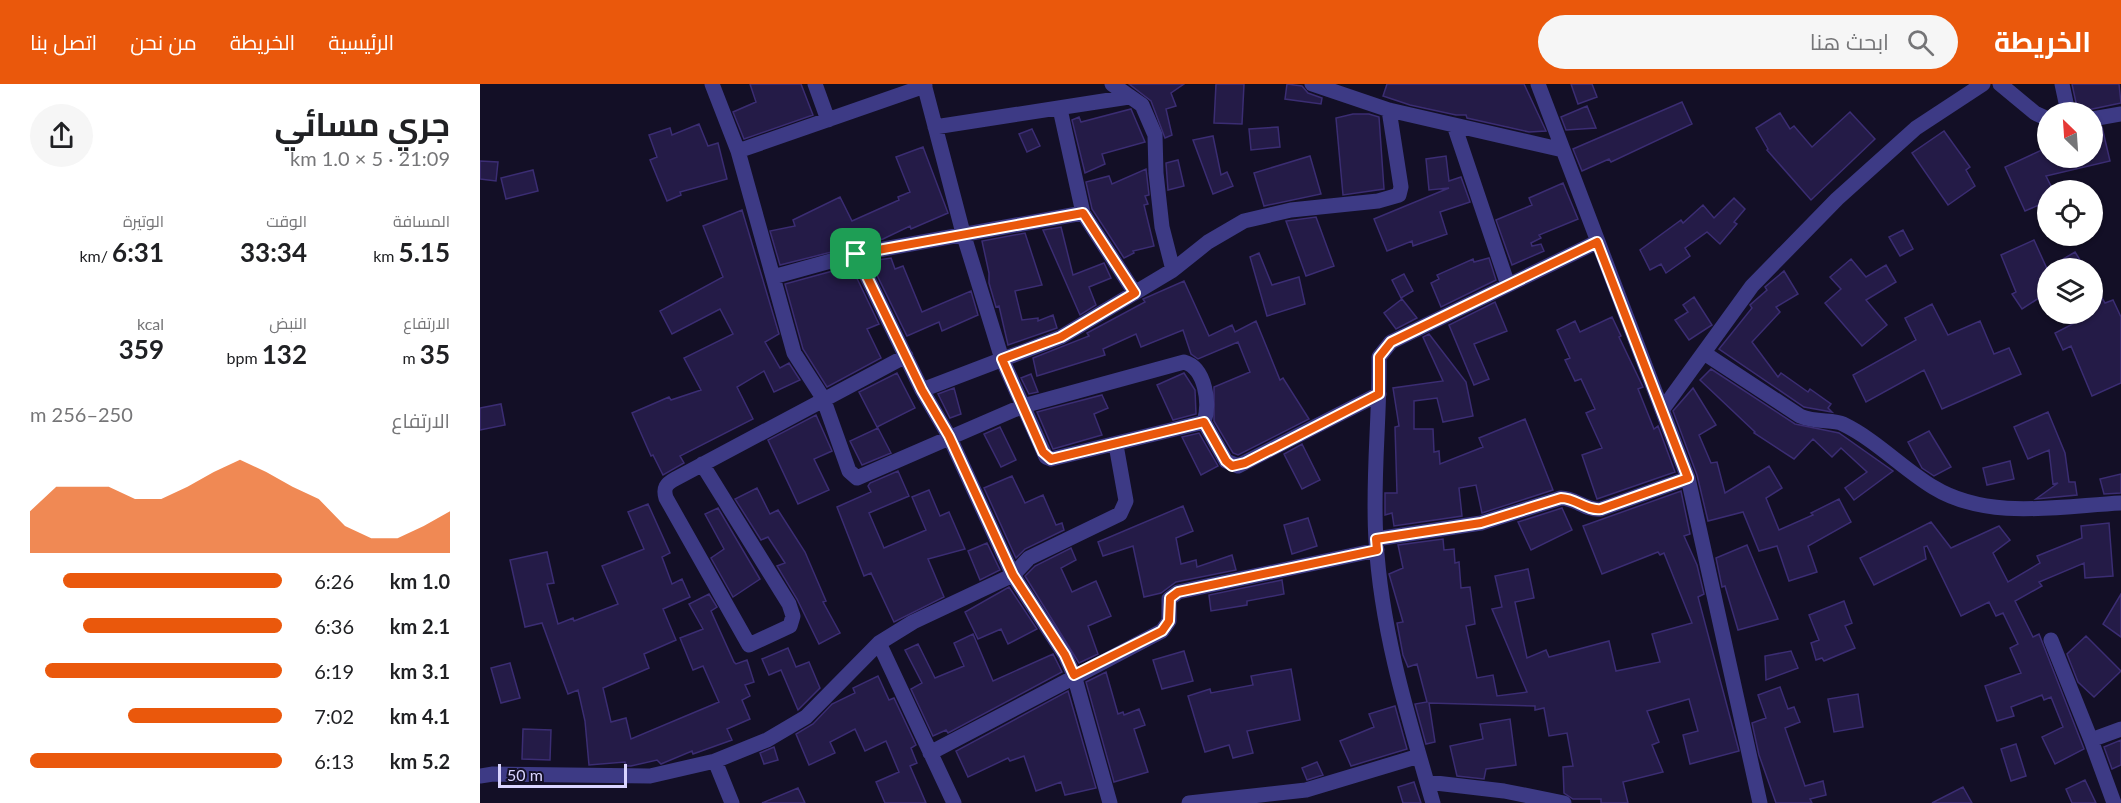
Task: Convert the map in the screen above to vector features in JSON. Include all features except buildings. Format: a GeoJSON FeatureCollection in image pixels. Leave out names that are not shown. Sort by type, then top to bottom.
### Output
{"type":"FeatureCollection","features":[{"type":"Feature","properties":{"kind":"street"},"geometry":{"type":"LineString","coordinates":[[712,84],[738,151],[794,353],[823,398],[849,471],[857,478],[949,436],[1023,406],[1184,362],[1197,371],[1208,400],[1204,422],[1226,461],[1238,466],[1379,394]]}},
{"type":"Feature","properties":{"kind":"street"},"geometry":{"type":"LineString","coordinates":[[815,84],[828,120]]}},
{"type":"Feature","properties":{"kind":"street"},"geometry":{"type":"LineString","coordinates":[[1112,84],[1142,105],[1155,135],[1156,173],[1162,227],[1173,270]]}},
{"type":"Feature","properties":{"kind":"street"},"geometry":{"type":"LineString","coordinates":[[1311,84],[1389,110],[1563,150]]}},
{"type":"Feature","properties":{"kind":"street"},"geometry":{"type":"LineString","coordinates":[[1538,84],[1688,478],[1760,803]]}},
{"type":"Feature","properties":{"kind":"street"},"geometry":{"type":"LineString","coordinates":[[1662,410],[1752,286],[1837,199],[1916,128],[1983,84]]}},
{"type":"Feature","properties":{"kind":"street"},"geometry":{"type":"LineString","coordinates":[[2000,84],[2037,114]]}},
{"type":"Feature","properties":{"kind":"street"},"geometry":{"type":"LineString","coordinates":[[2062,84],[2066,102]]}},
{"type":"Feature","properties":{"kind":"street"},"geometry":{"type":"LineString","coordinates":[[738,151],[924,85],[963,233],[1002,359],[1043,452],[1051,459],[1204,422]]}},
{"type":"Feature","properties":{"kind":"street"},"geometry":{"type":"LineString","coordinates":[[935,127],[1060,110],[1129,97]]}},
{"type":"Feature","properties":{"kind":"street"},"geometry":{"type":"LineString","coordinates":[[1060,110],[1083,213],[1135,293]]}},
{"type":"Feature","properties":{"kind":"street"},"geometry":{"type":"LineString","coordinates":[[922,390],[1061,337],[1173,270],[1208,242],[1244,221],[1291,210],[1378,201],[1399,195],[1401,187],[1389,110]]}},
{"type":"Feature","properties":{"kind":"street"},"geometry":{"type":"LineString","coordinates":[[2103,117],[2121,114]]}},
{"type":"Feature","properties":{"kind":"street"},"geometry":{"type":"LineString","coordinates":[[1454,125],[1508,285]]}},
{"type":"Feature","properties":{"kind":"street"},"geometry":{"type":"LineString","coordinates":[[773,277],[856,254],[1083,213]]}},
{"type":"Feature","properties":{"kind":"street"},"geometry":{"type":"LineString","coordinates":[[1433,803],[1401,694],[1384,608],[1376,544],[1379,357],[1384,348],[1597,242]]}},
{"type":"Feature","properties":{"kind":"street"},"geometry":{"type":"LineString","coordinates":[[856,254],[922,390],[949,436],[1013,575],[1065,655],[1074,675],[1110,803]]}},
{"type":"Feature","properties":{"kind":"street"},"geometry":{"type":"LineString","coordinates":[[1704,353],[1800,416],[1812,421],[1840,423],[1861,434],[1934,488],[1961,499],[1993,508],[2121,503]]}},
{"type":"Feature","properties":{"kind":"street"},"geometry":{"type":"LineString","coordinates":[[702,464],[789,604],[793,616],[789,626],[749,645],[664,491],[666,484],[702,464],[823,398],[906,356]]}},
{"type":"Feature","properties":{"kind":"street"},"geometry":{"type":"LineString","coordinates":[[480,776],[493,774],[650,776],[715,761],[767,740],[806,717],[879,643],[913,622],[1013,575],[1029,558],[1108,522],[1120,514],[1126,501],[1116,445]]}},
{"type":"Feature","properties":{"kind":"street"},"geometry":{"type":"LineString","coordinates":[[930,753],[1074,675],[1162,631],[1169,621],[1170,598],[1178,592],[1376,544],[1481,523],[1561,498],[1569,498],[1592,510],[1601,509],[1688,478]]}},
{"type":"Feature","properties":{"kind":"street"},"geometry":{"type":"LineString","coordinates":[[2051,640],[2114,803]]}},
{"type":"Feature","properties":{"kind":"street"},"geometry":{"type":"LineString","coordinates":[[879,643],[954,803]]}},
{"type":"Feature","properties":{"kind":"street"},"geometry":{"type":"LineString","coordinates":[[2091,740],[2121,729]]}},
{"type":"Feature","properties":{"kind":"street"},"geometry":{"type":"LineString","coordinates":[[1189,803],[1299,797],[1419,756]]}},
{"type":"Feature","properties":{"kind":"street"},"geometry":{"type":"LineString","coordinates":[[715,761],[732,803]]}},
{"type":"Feature","properties":{"kind":"street"},"geometry":{"type":"LineString","coordinates":[[1427,782],[1504,791],[1564,803]]}},
{"type":"Feature","properties":{"kind":"route"},"geometry":{"type":"LineString","coordinates":[[1083,213],[1135,293],[1061,337],[1002,359],[1046,457],[1051,459],[1116,445],[1204,422],[1226,461],[1232,466],[1238,466],[1379,394],[1379,357],[1391,342],[1597,242],[1688,478],[1601,509],[1592,510],[1569,498],[1561,498],[1481,523],[1376,539],[1377,550],[1178,592],[1170,598],[1169,621],[1162,631],[1074,675],[1065,655],[1013,575],[949,436],[922,390],[856,254],[1083,213]]}}]}
